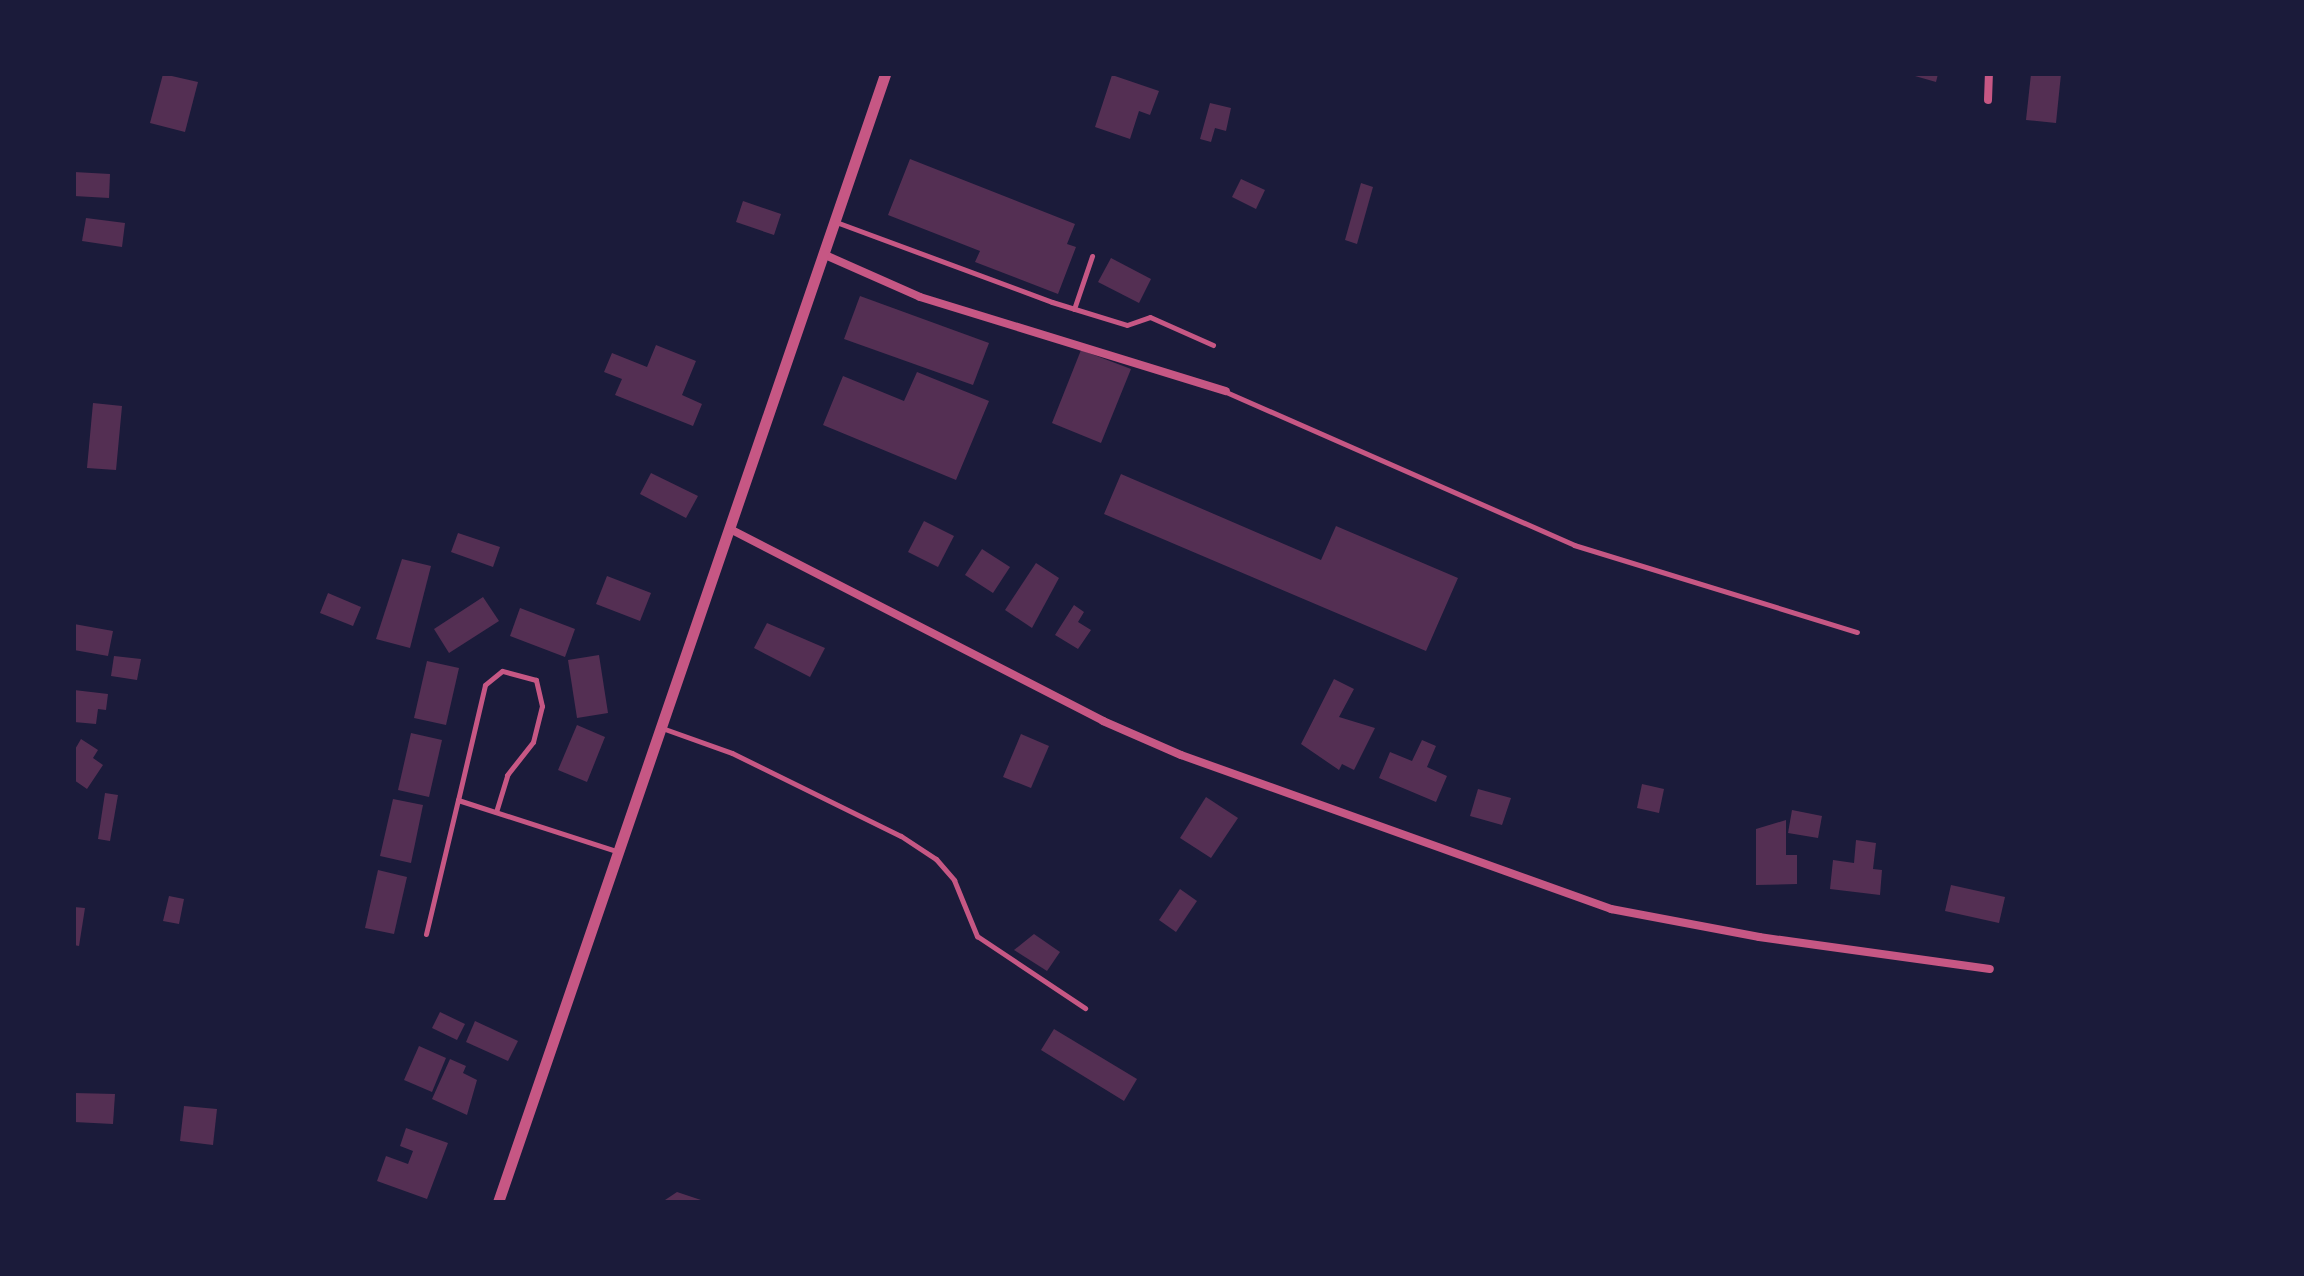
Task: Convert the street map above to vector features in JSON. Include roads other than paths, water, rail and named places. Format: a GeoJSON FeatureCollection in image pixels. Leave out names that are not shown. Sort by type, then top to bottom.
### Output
{"type":"FeatureCollection","features":[{"type":"Feature","properties":{"kind":"street"},"geometry":{"type":"LineString","coordinates":[[498,1202],[885,74]]}},
{"type":"Feature","properties":{"kind":"street"},"geometry":{"type":"LineString","coordinates":[[1988,100],[1989,74]]}},
{"type":"Feature","properties":{"kind":"street"},"geometry":{"type":"LineString","coordinates":[[823,254],[920,297],[1226,391]]}},
{"type":"Feature","properties":{"kind":"street"},"geometry":{"type":"LineString","coordinates":[[730,529],[1103,721],[1181,755],[1611,909],[1759,937],[1990,969]]}},
{"type":"Feature","properties":{"kind":"lane"},"geometry":{"type":"LineString","coordinates":[[835,222],[1074,309],[1127,325],[1150,317],[1213,345]]}},
{"type":"Feature","properties":{"kind":"lane"},"geometry":{"type":"LineString","coordinates":[[1074,309],[1092,256]]}},
{"type":"Feature","properties":{"kind":"lane"},"geometry":{"type":"LineString","coordinates":[[1226,391],[1574,545],[1857,632]]}},
{"type":"Feature","properties":{"kind":"lane"},"geometry":{"type":"LineString","coordinates":[[426,934],[485,685],[502,671],[536,680],[542,706],[533,742],[507,775],[496,812]]}},
{"type":"Feature","properties":{"kind":"lane"},"geometry":{"type":"LineString","coordinates":[[661,728],[732,753],[901,836],[936,859],[954,880],[977,936],[1085,1008]]}},
{"type":"Feature","properties":{"kind":"lane"},"geometry":{"type":"LineString","coordinates":[[458,800],[620,852]]}}]}
